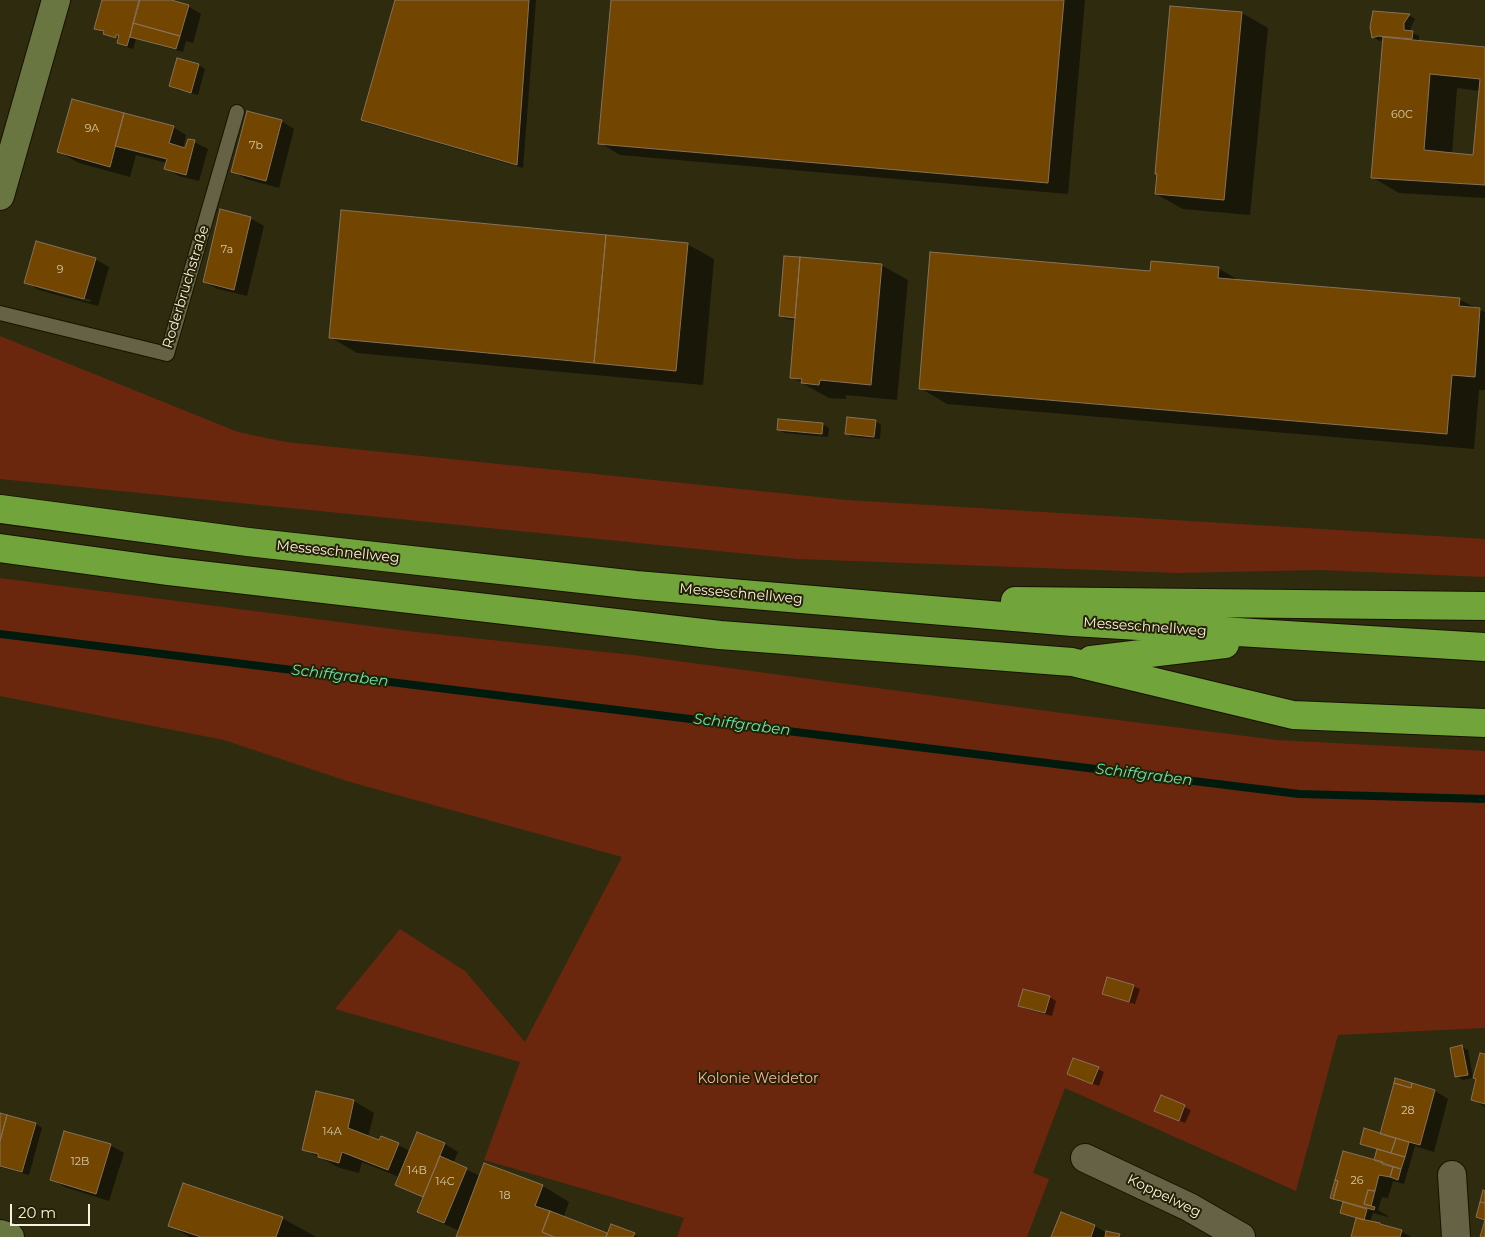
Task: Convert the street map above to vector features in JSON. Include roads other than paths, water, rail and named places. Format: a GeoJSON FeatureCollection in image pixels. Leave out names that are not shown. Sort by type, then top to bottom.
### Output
{"type":"FeatureCollection","features":[{"type":"Feature","properties":{"kind":"highway","name":"Messeschnellweg"},"geometry":{"type":"LineString","coordinates":[[0,509],[258,543],[636,585],[1073,622],[1485,647]]}},
{"type":"Feature","properties":{"kind":"highway"},"geometry":{"type":"LineString","coordinates":[[0,548],[167,571],[720,635],[1072,662],[1293,715],[1485,723]]}},
{"type":"Feature","properties":{"kind":"highway"},"geometry":{"type":"LineString","coordinates":[[786,598],[1485,606]]}},
{"type":"Feature","properties":{"kind":"highway"},"geometry":{"type":"LineString","coordinates":[[1072,662],[1293,636]]}},
{"type":"Feature","properties":{"kind":"street"},"geometry":{"type":"LineString","coordinates":[[0,196],[56,0]]}},
{"type":"Feature","properties":{"kind":"street","name":"Koppelweg"},"geometry":{"type":"LineString","coordinates":[[1085,1158],[1189,1207],[1240,1237]]}},
{"type":"Feature","properties":{"kind":"street"},"geometry":{"type":"LineString","coordinates":[[1452,1175],[1456,1237]]}},
{"type":"Feature","properties":{"kind":"street"},"geometry":{"type":"LineString","coordinates":[[0,1234],[10,1237]]}},
{"type":"Feature","properties":{"kind":"lane","name":"Roderbruchstraße"},"geometry":{"type":"LineString","coordinates":[[0,313],[168,354],[237,112]]}},
{"type":"Feature","properties":{"kind":"waterway","name":"Schiffgraben"},"geometry":{"type":"LineString","coordinates":[[0,634],[1299,794],[1485,799]]}},
{"type":"Feature","properties":{"kind":"park label","name":"Kolonie Weidetor"},"geometry":{"type":"Point","coordinates":[758,1079]}}]}
